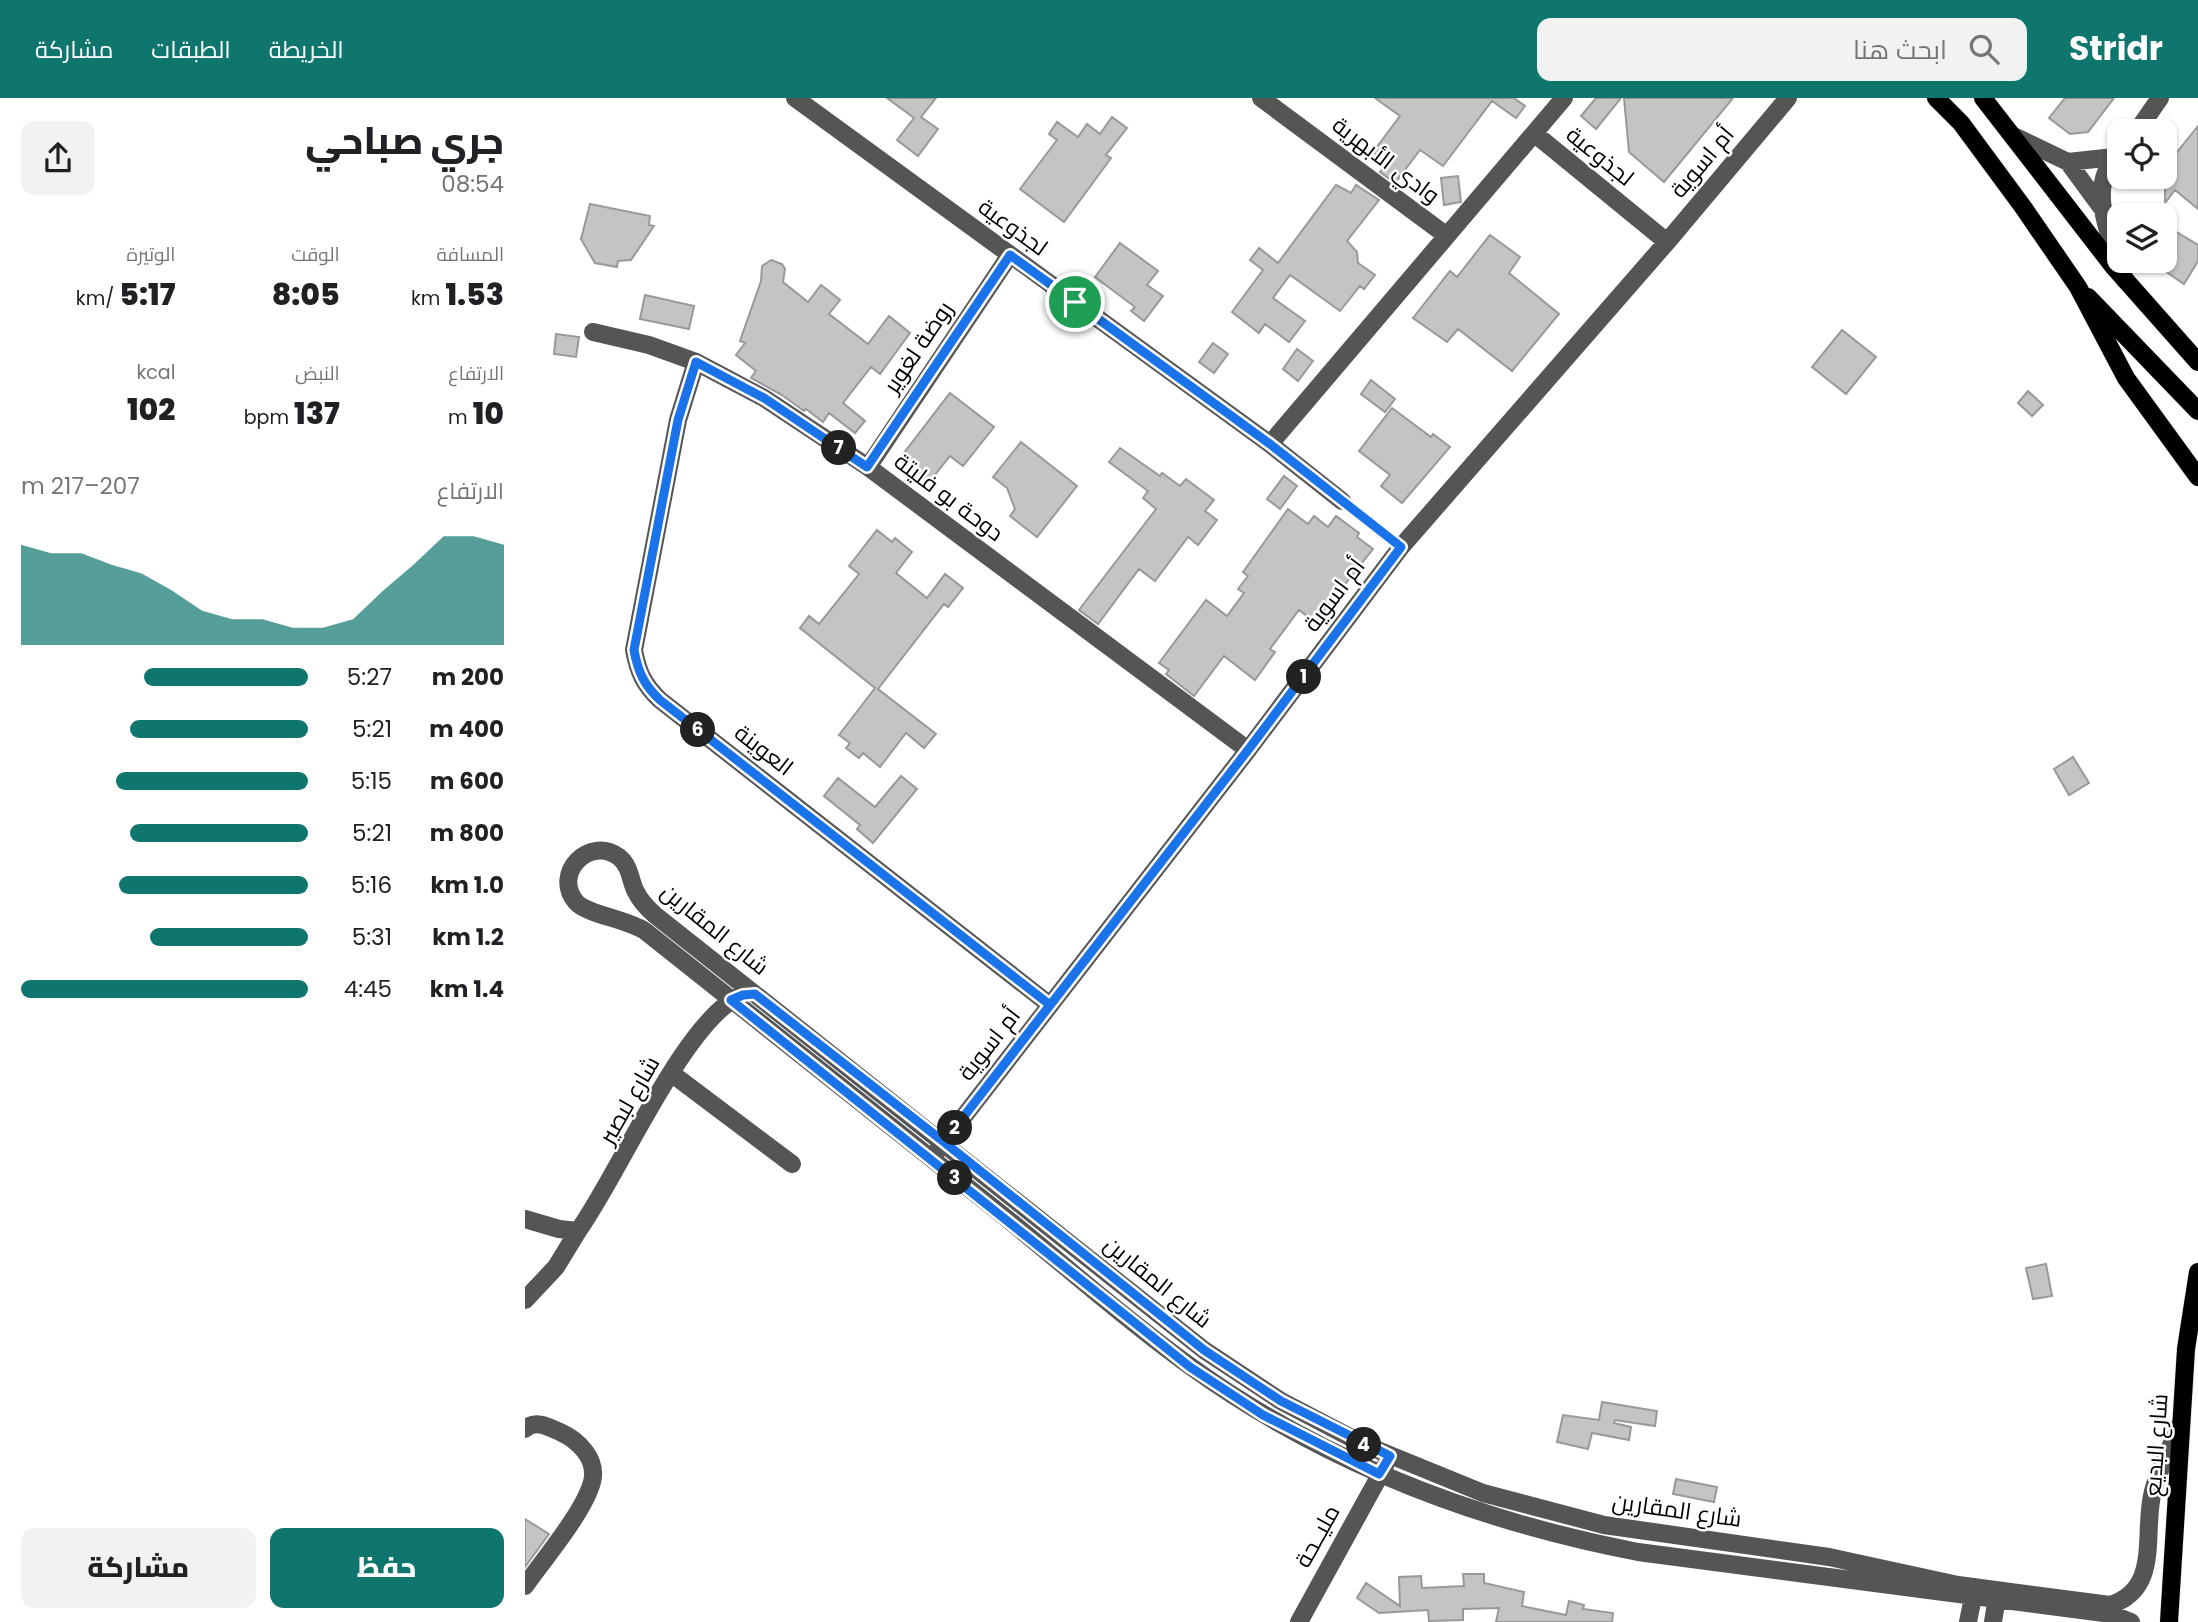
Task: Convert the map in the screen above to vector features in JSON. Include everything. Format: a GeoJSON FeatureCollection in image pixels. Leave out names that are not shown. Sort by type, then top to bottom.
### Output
{"type":"FeatureCollection","features":[{"type":"Feature","properties":{"kind":"main road"},"geometry":{"type":"LineString","coordinates":[[1936,98],[1961,123],[2024,207],[2078,287],[2126,378],[2198,477]]}},
{"type":"Feature","properties":{"kind":"main road"},"geometry":{"type":"LineString","coordinates":[[1983,98],[2016,137],[2125,281],[2198,362]]}},
{"type":"Feature","properties":{"kind":"main road"},"geometry":{"type":"LineString","coordinates":[[2078,287],[2119,326],[2198,411]]}},
{"type":"Feature","properties":{"kind":"main road","name":"شارع البديع"},"geometry":{"type":"LineString","coordinates":[[2169,1622],[2186,1349],[2198,1272]]}},
{"type":"Feature","properties":{"kind":"street","name":"لجذوعية"},"geometry":{"type":"LineString","coordinates":[[795,98],[1270,444],[1342,501]]}},
{"type":"Feature","properties":{"kind":"street","name":"وادي الأبهرية"},"geometry":{"type":"LineString","coordinates":[[1261,98],[1447,236]]}},
{"type":"Feature","properties":{"kind":"street","name":"لجذوعية"},"geometry":{"type":"LineString","coordinates":[[1270,444],[1564,98]]}},
{"type":"Feature","properties":{"kind":"street","name":"أم اسوية"},"geometry":{"type":"LineString","coordinates":[[931,1159],[1248,750],[1401,547],[1789,98]]}},
{"type":"Feature","properties":{"kind":"street"},"geometry":{"type":"LineString","coordinates":[[2145,119],[2160,98]]}},
{"type":"Feature","properties":{"kind":"street","name":"لجذوعية"},"geometry":{"type":"LineString","coordinates":[[1535,134],[1667,242]]}},
{"type":"Feature","properties":{"kind":"street"},"geometry":{"type":"LineString","coordinates":[[2016,137],[2067,162],[2101,207],[2125,281]]}},
{"type":"Feature","properties":{"kind":"street"},"geometry":{"type":"LineString","coordinates":[[2067,162],[2107,156]]}},
{"type":"Feature","properties":{"kind":"street"},"geometry":{"type":"LineString","coordinates":[[2101,207],[2102,181],[2107,172]]}},
{"type":"Feature","properties":{"kind":"street","name":"روضة لغوير"},"geometry":{"type":"LineString","coordinates":[[867,467],[1010,255]]}},
{"type":"Feature","properties":{"kind":"street","name":"دوحة بو فليتة"},"geometry":{"type":"LineString","coordinates":[[593,332],[649,345],[696,362],[764,398],[867,467],[1248,750]]}},
{"type":"Feature","properties":{"kind":"street","name":"العوينة"},"geometry":{"type":"LineString","coordinates":[[696,362],[678,420],[634,650],[638,671],[644,682],[660,700],[1050,1005]]}},
{"type":"Feature","properties":{"kind":"street","name":"شارع المقارين"},"geometry":{"type":"LineString","coordinates":[[1974,1592],[1829,1557],[1646,1532],[1563,1516],[1483,1493],[1390,1456],[1281,1401],[1204,1350],[647,908],[633,887],[628,869],[618,857],[595,851],[575,863],[568,886],[574,901],[580,906],[635,925],[1190,1367],[1272,1420],[1379,1474],[1480,1514],[1584,1542],[1637,1552],[1998,1595],[2110,1605],[2129,1597],[2137,1590],[2145,1571],[2153,1492],[2183,1418]]}},
{"type":"Feature","properties":{"kind":"street"},"geometry":{"type":"LineString","coordinates":[[731,1000],[755,994]]}},
{"type":"Feature","properties":{"kind":"street","name":"شارع لبصير"},"geometry":{"type":"LineString","coordinates":[[525,1300],[556,1267],[602,1196],[671,1073],[706,1026],[731,1000]]}},
{"type":"Feature","properties":{"kind":"street"},"geometry":{"type":"LineString","coordinates":[[671,1073],[792,1164]]}},
{"type":"Feature","properties":{"kind":"street"},"geometry":{"type":"LineString","coordinates":[[525,1219],[559,1230],[578,1231]]}},
{"type":"Feature","properties":{"kind":"street"},"geometry":{"type":"LineString","coordinates":[[525,1429],[529,1425],[542,1424],[563,1433],[582,1447],[590,1460],[593,1480],[581,1504],[525,1586]]}},
{"type":"Feature","properties":{"kind":"street","name":"مليــحة"},"geometry":{"type":"LineString","coordinates":[[1299,1622],[1390,1456]]}},
{"type":"Feature","properties":{"kind":"street"},"geometry":{"type":"LineString","coordinates":[[1968,1622],[1974,1592]]}},
{"type":"Feature","properties":{"kind":"street"},"geometry":{"type":"LineString","coordinates":[[1993,1622],[1998,1595]]}},
{"type":"Feature","properties":{"kind":"street","name":"شارع المقارين"},"geometry":{"type":"LineString","coordinates":[[1998,1595],[2111,1614],[2131,1622]]}},
{"type":"Feature","properties":{"kind":"path"},"geometry":{"type":"LineString","coordinates":[[1342,501],[1401,547]]}},
{"type":"Feature","properties":{"kind":"building"},"geometry":{"type":"Polygon","coordinates":[[[887,98],[936,98],[921,117],[938,129],[918,156],[897,140],[914,118],[887,98]]]}},
{"type":"Feature","properties":{"kind":"building"},"geometry":{"type":"Polygon","coordinates":[[[1375,98],[1514,98],[1525,106],[1516,118],[1492,101],[1443,166],[1420,150],[1395,183],[1380,172],[1387,163],[1373,152],[1400,116],[1375,98]]]}},
{"type":"Feature","properties":{"kind":"building"},"geometry":{"type":"Polygon","coordinates":[[[1596,98],[1621,98],[1596,129],[1581,116],[1596,98]]]}},
{"type":"Feature","properties":{"kind":"building"},"geometry":{"type":"Polygon","coordinates":[[[1624,98],[1733,98],[1664,182],[1629,152],[1624,98]]]}},
{"type":"Feature","properties":{"kind":"building"},"geometry":{"type":"Polygon","coordinates":[[[2065,98],[2114,98],[2088,132],[2070,134],[2049,118],[2065,98]]]}},
{"type":"Feature","properties":{"kind":"building"},"geometry":{"type":"Polygon","coordinates":[[[1112,117],[1127,128],[1106,155],[1111,158],[1064,222],[1020,189],[1057,140],[1049,134],[1057,122],[1078,137],[1087,124],[1100,134],[1112,117]]]}},
{"type":"Feature","properties":{"kind":"building"},"geometry":{"type":"Polygon","coordinates":[[[2198,126],[2198,209],[2175,190],[2165,203],[2165,189],[2177,189],[2177,152],[2198,126]]]}},
{"type":"Feature","properties":{"kind":"building"},"geometry":{"type":"Polygon","coordinates":[[[1458,176],[1461,202],[1444,205],[1441,178],[1458,176]]]}},
{"type":"Feature","properties":{"kind":"building"},"geometry":{"type":"Polygon","coordinates":[[[1336,185],[1351,193],[1356,185],[1379,200],[1347,241],[1357,252],[1358,263],[1375,275],[1364,289],[1360,286],[1340,311],[1290,275],[1273,298],[1305,321],[1289,342],[1265,324],[1259,333],[1232,312],[1263,270],[1250,260],[1259,248],[1278,263],[1336,185]]]}},
{"type":"Feature","properties":{"kind":"building"},"geometry":{"type":"Polygon","coordinates":[[[590,204],[650,216],[649,225],[654,226],[631,260],[618,261],[617,267],[595,263],[581,239],[590,204]]]}},
{"type":"Feature","properties":{"kind":"building"},"geometry":{"type":"Polygon","coordinates":[[[2177,232],[2198,245],[2198,261],[2184,284],[2168,273],[2177,273],[2177,232]]]}},
{"type":"Feature","properties":{"kind":"building"},"geometry":{"type":"Polygon","coordinates":[[[1490,235],[1520,257],[1509,273],[1559,314],[1512,371],[1458,329],[1447,342],[1413,318],[1450,271],[1457,277],[1490,235]]]}},
{"type":"Feature","properties":{"kind":"building"},"geometry":{"type":"Polygon","coordinates":[[[1120,243],[1158,271],[1147,285],[1163,296],[1144,321],[1131,311],[1135,307],[1095,277],[1120,243]]]}},
{"type":"Feature","properties":{"kind":"building"},"geometry":{"type":"Polygon","coordinates":[[[771,260],[782,264],[785,269],[783,282],[808,302],[821,285],[840,300],[829,314],[868,344],[889,316],[910,333],[880,374],[871,367],[843,403],[865,421],[855,433],[829,413],[823,422],[806,409],[804,411],[751,378],[756,371],[736,355],[745,343],[740,341],[761,281],[762,266],[771,260]]]}},
{"type":"Feature","properties":{"kind":"building"},"geometry":{"type":"Polygon","coordinates":[[[645,295],[694,306],[689,329],[640,319],[645,295]]]}},
{"type":"Feature","properties":{"kind":"building"},"geometry":{"type":"Polygon","coordinates":[[[1842,330],[1876,357],[1846,394],[1812,367],[1842,330]]]}},
{"type":"Feature","properties":{"kind":"building"},"geometry":{"type":"Polygon","coordinates":[[[556,334],[579,337],[576,357],[554,354],[556,334]]]}},
{"type":"Feature","properties":{"kind":"building"},"geometry":{"type":"Polygon","coordinates":[[[1213,343],[1228,354],[1214,373],[1199,362],[1213,343]]]}},
{"type":"Feature","properties":{"kind":"building"},"geometry":{"type":"Polygon","coordinates":[[[1297,349],[1313,361],[1298,381],[1283,369],[1297,349]]]}},
{"type":"Feature","properties":{"kind":"building"},"geometry":{"type":"Polygon","coordinates":[[[1371,380],[1395,399],[1385,412],[1361,394],[1371,380]]]}},
{"type":"Feature","properties":{"kind":"building"},"geometry":{"type":"Polygon","coordinates":[[[2028,391],[2043,405],[2032,416],[2018,403],[2028,391]]]}},
{"type":"Feature","properties":{"kind":"building"},"geometry":{"type":"Polygon","coordinates":[[[950,393],[994,427],[963,466],[950,456],[930,481],[900,458],[950,393]]]}},
{"type":"Feature","properties":{"kind":"building"},"geometry":{"type":"Polygon","coordinates":[[[1392,408],[1431,437],[1433,434],[1450,447],[1402,503],[1381,486],[1390,475],[1359,451],[1392,408]]]}},
{"type":"Feature","properties":{"kind":"building"},"geometry":{"type":"Polygon","coordinates":[[[1021,442],[1077,486],[1037,537],[1010,516],[1015,509],[1007,488],[993,477],[1021,442]]]}},
{"type":"Feature","properties":{"kind":"building"},"geometry":{"type":"Polygon","coordinates":[[[1120,448],[1160,476],[1162,473],[1180,486],[1186,479],[1214,500],[1205,511],[1217,520],[1198,545],[1188,537],[1155,581],[1139,569],[1098,624],[1079,610],[1156,509],[1143,498],[1148,491],[1109,462],[1120,448]]]}},
{"type":"Feature","properties":{"kind":"building"},"geometry":{"type":"Polygon","coordinates":[[[1284,476],[1297,486],[1280,509],[1267,499],[1284,476]]]}},
{"type":"Feature","properties":{"kind":"building"},"geometry":{"type":"Polygon","coordinates":[[[1288,509],[1308,524],[1314,516],[1328,527],[1336,516],[1359,533],[1357,537],[1373,549],[1315,622],[1299,610],[1270,649],[1275,652],[1255,680],[1224,656],[1194,696],[1166,674],[1169,670],[1159,663],[1206,600],[1227,616],[1244,593],[1238,589],[1248,576],[1243,572],[1288,509]]]}},
{"type":"Feature","properties":{"kind":"building"},"geometry":{"type":"Polygon","coordinates":[[[877,530],[892,542],[895,538],[912,552],[896,573],[927,598],[945,574],[963,588],[948,607],[944,604],[878,689],[936,734],[924,748],[906,733],[880,767],[863,753],[859,758],[846,748],[850,743],[839,735],[875,688],[800,628],[809,616],[819,624],[859,574],[849,566],[877,530]]]}},
{"type":"Feature","properties":{"kind":"building"},"geometry":{"type":"Polygon","coordinates":[[[2073,757],[2089,783],[2069,795],[2054,769],[2073,757]]]}},
{"type":"Feature","properties":{"kind":"building"},"geometry":{"type":"Polygon","coordinates":[[[901,776],[917,789],[873,843],[857,829],[860,825],[824,796],[838,778],[875,807],[901,776]]]}},
{"type":"Feature","properties":{"kind":"building"},"geometry":{"type":"Polygon","coordinates":[[[2046,1264],[2052,1296],[2033,1299],[2026,1268],[2046,1264]]]}},
{"type":"Feature","properties":{"kind":"building"},"geometry":{"type":"Polygon","coordinates":[[[1602,1402],[1657,1411],[1655,1426],[1615,1420],[1614,1423],[1631,1427],[1629,1440],[1592,1433],[1588,1449],[1557,1442],[1563,1415],[1599,1420],[1602,1402]]]}},
{"type":"Feature","properties":{"kind":"building"},"geometry":{"type":"Polygon","coordinates":[[[1676,1479],[1717,1487],[1714,1502],[1673,1494],[1676,1479]]]}},
{"type":"Feature","properties":{"kind":"building"},"geometry":{"type":"Polygon","coordinates":[[[525,1519],[549,1534],[525,1567],[525,1519]]]}},
{"type":"Feature","properties":{"kind":"building"},"geometry":{"type":"Polygon","coordinates":[[[1463,1574],[1484,1574],[1484,1583],[1524,1592],[1522,1606],[1566,1615],[1569,1601],[1584,1605],[1583,1609],[1613,1613],[1612,1622],[1496,1622],[1499,1608],[1463,1609],[1463,1620],[1429,1621],[1428,1610],[1379,1613],[1357,1598],[1366,1583],[1400,1606],[1399,1577],[1421,1576],[1422,1588],[1464,1586],[1463,1574]]]}},
{"type":"Feature","properties":{"kind":"route"},"geometry":{"type":"LineString","coordinates":[[1075,302],[1010,255],[867,467],[764,398],[696,362],[678,420],[634,650],[638,671],[660,700],[1050,1005],[944,1142],[1167,1322],[1242,1377],[1322,1424],[1390,1456],[1379,1474],[1263,1415],[1190,1367],[731,1000],[755,994],[944,1142],[1248,750],[1401,547],[1270,444],[1075,302]]}}]}
